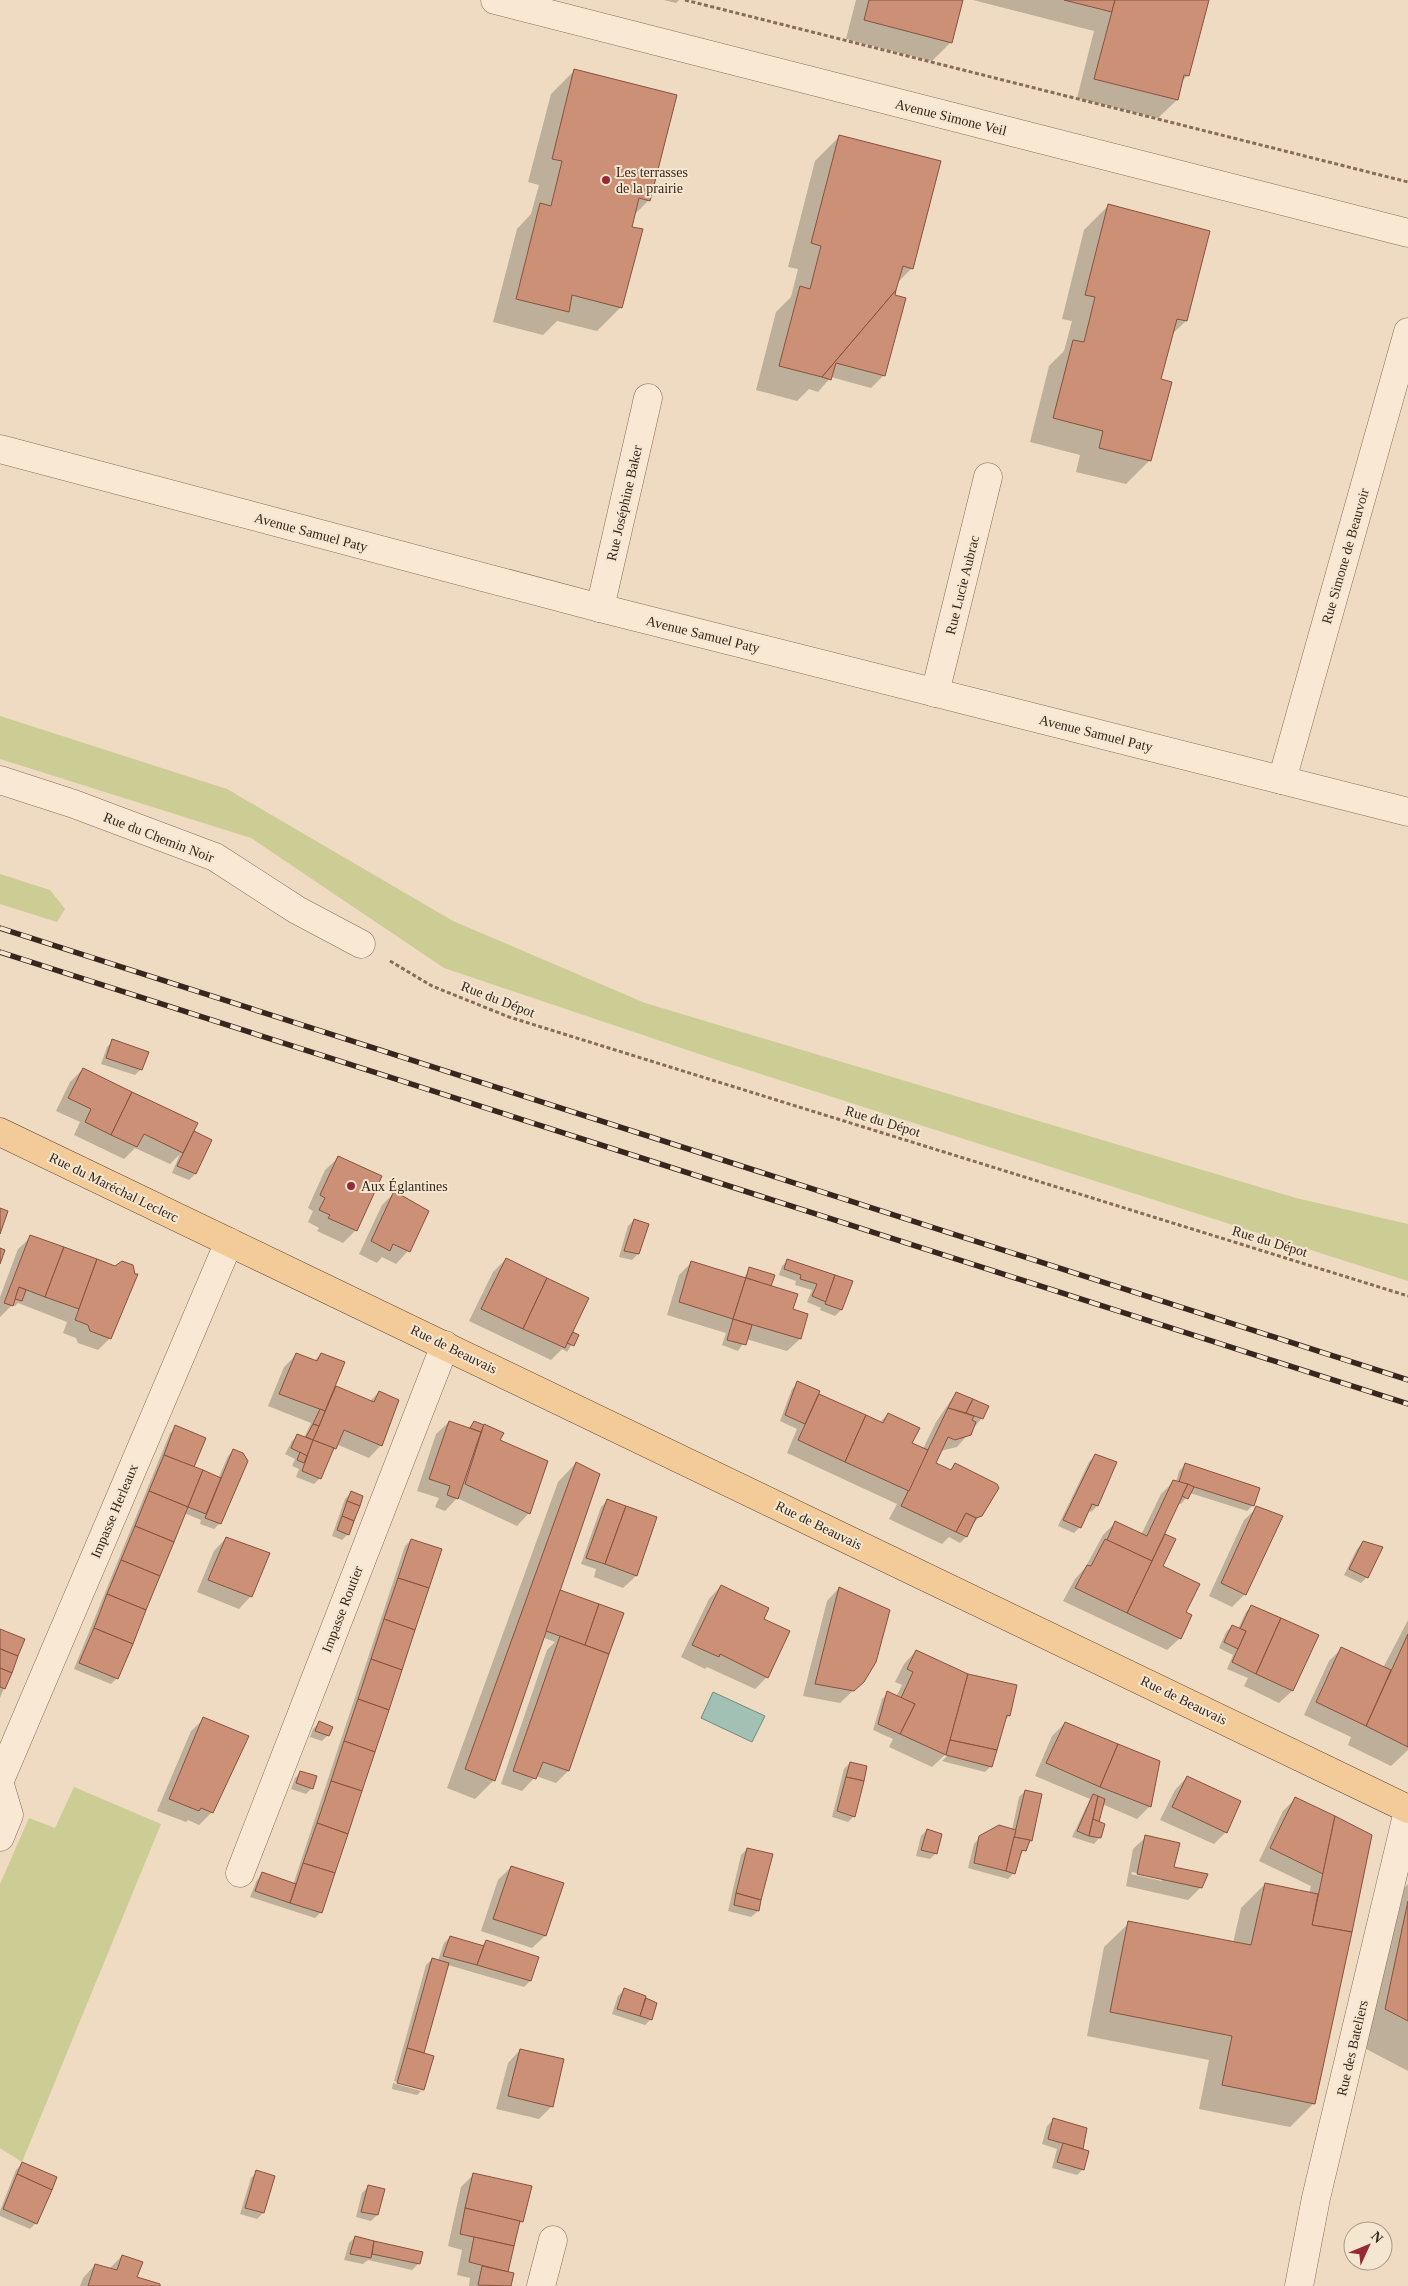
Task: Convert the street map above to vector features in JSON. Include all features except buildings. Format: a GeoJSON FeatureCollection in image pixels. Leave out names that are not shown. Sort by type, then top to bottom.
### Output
{"type":"FeatureCollection","features":[{"type":"Feature","properties":{"kind":"main road","name":"Rue du Maréchal Leclerc"},"geometry":{"type":"LineString","coordinates":[[0,1132],[229,1242]]}},
{"type":"Feature","properties":{"kind":"main road","name":"Rue de Beauvais"},"geometry":{"type":"LineString","coordinates":[[229,1242],[1408,1810]]}},
{"type":"Feature","properties":{"kind":"street","name":"Avenue Simone Veil"},"geometry":{"type":"LineString","coordinates":[[495,0],[528,4],[1408,233]]}},
{"type":"Feature","properties":{"kind":"street","name":"Rue Simone de Beauvoir"},"geometry":{"type":"LineString","coordinates":[[1282,780],[1408,332]]}},
{"type":"Feature","properties":{"kind":"street","name":"Rue Joséphine Baker"},"geometry":{"type":"LineString","coordinates":[[600,608],[648,398]]}},
{"type":"Feature","properties":{"kind":"street","name":"Avenue Samuel Paty"},"geometry":{"type":"LineString","coordinates":[[0,449],[600,608],[1408,812]]}},
{"type":"Feature","properties":{"kind":"street","name":"Rue Lucie Aubrac"},"geometry":{"type":"LineString","coordinates":[[936,693],[988,477]]}},
{"type":"Feature","properties":{"kind":"street","name":"Rue du Chemin Noir"},"geometry":{"type":"LineString","coordinates":[[0,780],[74,804],[215,857],[297,910],[362,944]]}},
{"type":"Feature","properties":{"kind":"street","name":"Impasse Herleaux"},"geometry":{"type":"LineString","coordinates":[[0,1780],[229,1242]]}},
{"type":"Feature","properties":{"kind":"street","name":"Impasse Routier"},"geometry":{"type":"LineString","coordinates":[[240,1873],[444,1345]]}},
{"type":"Feature","properties":{"kind":"street"},"geometry":{"type":"LineString","coordinates":[[0,1785],[9,1815],[0,1837]]}},
{"type":"Feature","properties":{"kind":"street","name":"Rue des Bateliers"},"geometry":{"type":"LineString","coordinates":[[1299,2286],[1316,2198],[1408,1810]]}},
{"type":"Feature","properties":{"kind":"street"},"geometry":{"type":"LineString","coordinates":[[541,2286],[553,2240]]}},
{"type":"Feature","properties":{"kind":"path"},"geometry":{"type":"LineString","coordinates":[[685,0],[1408,182]]}},
{"type":"Feature","properties":{"kind":"path","name":"Rue du Dépot"},"geometry":{"type":"LineString","coordinates":[[362,944],[432,986],[508,1017],[1408,1296]]}},
{"type":"Feature","properties":{"kind":"green space"},"geometry":{"type":"Polygon","coordinates":[[[0,716],[227,789],[453,921],[645,1003],[1296,1198],[1408,1224],[1408,1281],[723,1062],[444,968],[251,838],[0,759],[0,716]]]}},
{"type":"Feature","properties":{"kind":"green space"},"geometry":{"type":"Polygon","coordinates":[[[0,874],[50,890],[65,909],[57,922],[0,904],[0,874]]]}},
{"type":"Feature","properties":{"kind":"green space"},"geometry":{"type":"Polygon","coordinates":[[[74,1787],[161,1824],[22,2162],[0,2148],[0,1884],[29,1818],[55,1828],[74,1787]]]}},
{"type":"Feature","properties":{"kind":"shaded area"},"geometry":{"type":"Polygon","coordinates":[[[713,1692],[765,1716],[752,1742],[701,1718],[713,1692]]]}},
{"type":"Feature","properties":{"kind":"railway"},"geometry":{"type":"LineString","coordinates":[[0,928],[1408,1380]]}},
{"type":"Feature","properties":{"kind":"railway"},"geometry":{"type":"LineString","coordinates":[[0,952],[1408,1404]]}},
{"type":"Feature","properties":{"kind":"place","name":"Les terrasses de la prairie"},"geometry":{"type":"Point","coordinates":[606,180]}},
{"type":"Feature","properties":{"kind":"place","name":"Aux Églantines"},"geometry":{"type":"Point","coordinates":[351,1186]}}]}
